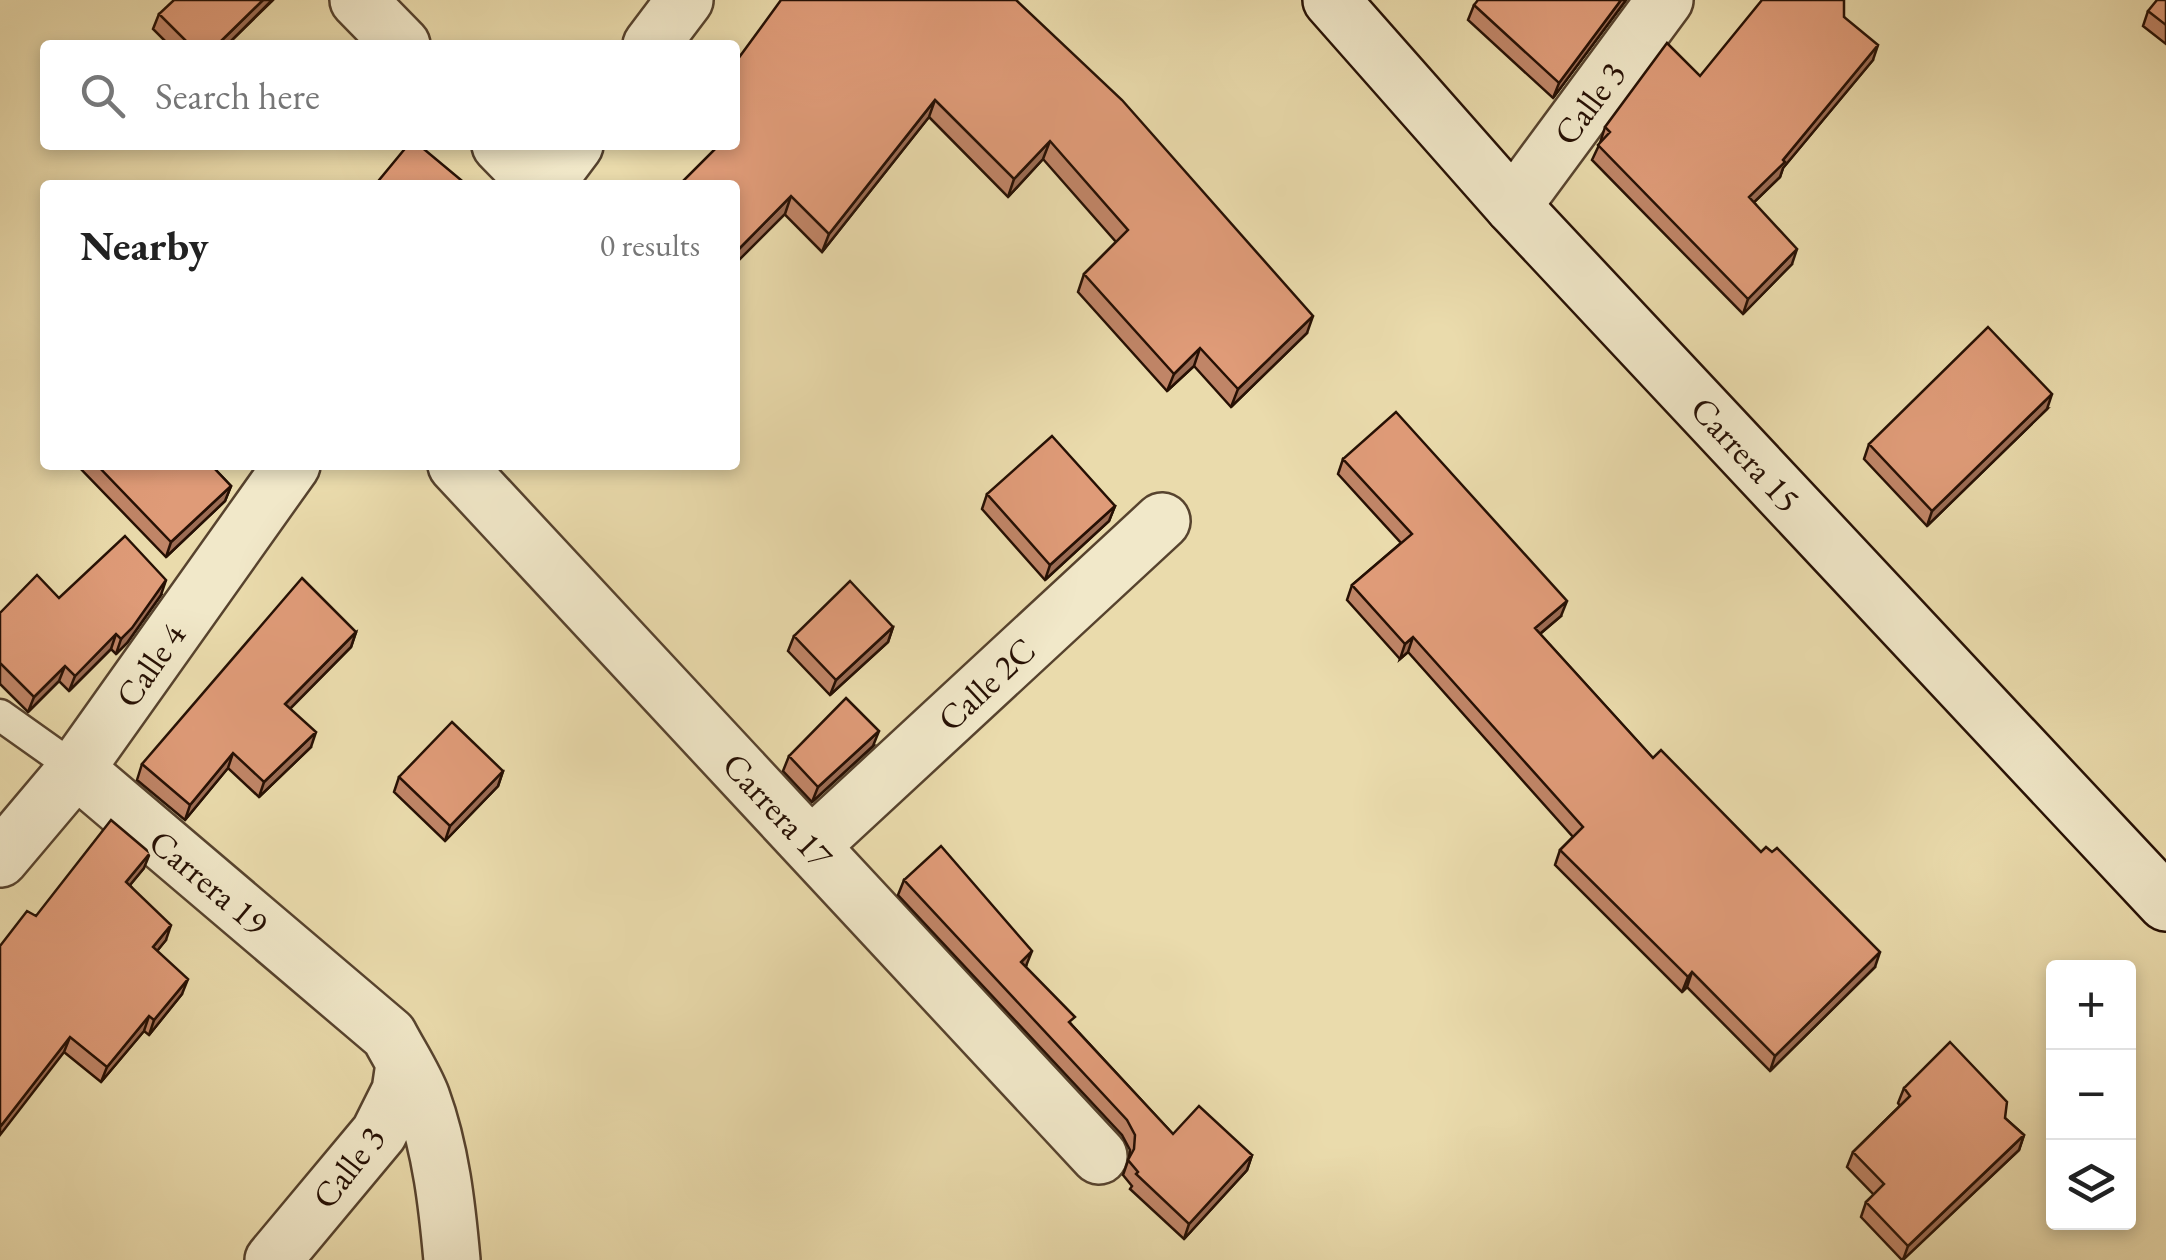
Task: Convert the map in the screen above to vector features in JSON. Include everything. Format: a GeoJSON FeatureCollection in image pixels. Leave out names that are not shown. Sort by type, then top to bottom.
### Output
{"type":"FeatureCollection","features":[{"type":"Feature","properties":{"kind":"street"},"geometry":{"type":"LineString","coordinates":[[358,0],[397,40]]}},
{"type":"Feature","properties":{"kind":"street"},"geometry":{"type":"LineString","coordinates":[[655,40],[685,0]]}},
{"type":"Feature","properties":{"kind":"street","name":"Carrera 15"},"geometry":{"type":"LineString","coordinates":[[1331,0],[1513,206],[2166,903]]}},
{"type":"Feature","properties":{"kind":"street","name":"Calle 3"},"geometry":{"type":"LineString","coordinates":[[1513,206],[1666,0]]}},
{"type":"Feature","properties":{"kind":"street"},"geometry":{"type":"LineString","coordinates":[[505,150],[537,180]]}},
{"type":"Feature","properties":{"kind":"street"},"geometry":{"type":"LineString","coordinates":[[546,180],[571,150]]}},
{"type":"Feature","properties":{"kind":"street","name":"Calle 4"},"geometry":{"type":"LineString","coordinates":[[0,859],[76,769],[288,470]]}},
{"type":"Feature","properties":{"kind":"street","name":"Carrera 17"},"geometry":{"type":"LineString","coordinates":[[461,470],[1100,1156]]}},
{"type":"Feature","properties":{"kind":"street","name":"Calle 2C"},"geometry":{"type":"LineString","coordinates":[[812,846],[1162,521]]}},
{"type":"Feature","properties":{"kind":"street","name":"Carrera 19"},"geometry":{"type":"LineString","coordinates":[[76,769],[390,1035],[420,1094],[436,1144],[452,1260]]}},
{"type":"Feature","properties":{"kind":"street","name":"Calle 3"},"geometry":{"type":"LineString","coordinates":[[273,1260],[380,1134],[400,1091],[404,1064]]}},
{"type":"Feature","properties":{"kind":"lane","name":"Carrera 19"},"geometry":{"type":"LineString","coordinates":[[0,715],[76,769]]}},
{"type":"Feature","properties":{"kind":"building"},"geometry":{"type":"Polygon","coordinates":[[[174,0],[263,0],[222,40],[185,40],[159,14],[174,0]]]}},
{"type":"Feature","properties":{"kind":"building"},"geometry":{"type":"Polygon","coordinates":[[[781,0],[1016,0],[1122,100],[1313,316],[1238,389],[1200,348],[1174,374],[1084,274],[1128,230],[1050,141],[1014,179],[935,100],[829,234],[791,196],[740,248],[740,180],[684,180],[714,150],[740,150],[740,56],[781,0]]]}},
{"type":"Feature","properties":{"kind":"building"},"geometry":{"type":"Polygon","coordinates":[[[1478,0],[1621,0],[1559,83],[1474,5],[1478,0]]]}},
{"type":"Feature","properties":{"kind":"building"},"geometry":{"type":"Polygon","coordinates":[[[1762,0],[1844,0],[1844,17],[1878,45],[1785,162],[1749,197],[1797,249],[1748,299],[1598,145],[1610,132],[1605,127],[1667,43],[1700,76],[1762,0]]]}},
{"type":"Feature","properties":{"kind":"building"},"geometry":{"type":"Polygon","coordinates":[[[2157,0],[2166,0],[2166,25],[2148,11],[2157,0]]]}},
{"type":"Feature","properties":{"kind":"building"},"geometry":{"type":"Polygon","coordinates":[[[404,150],[425,150],[461,180],[379,180],[404,150]]]}},
{"type":"Feature","properties":{"kind":"building"},"geometry":{"type":"Polygon","coordinates":[[[1988,327],[2052,394],[1932,511],[1869,444],[1988,327]]]}},
{"type":"Feature","properties":{"kind":"building"},"geometry":{"type":"Polygon","coordinates":[[[1396,412],[1567,601],[1535,628],[1653,758],[1661,750],[1761,852],[1766,847],[1772,852],[1777,848],[1880,952],[1775,1056],[1692,972],[1688,977],[1560,850],[1583,827],[1413,637],[1405,644],[1352,585],[1412,534],[1343,459],[1396,412]]]}},
{"type":"Feature","properties":{"kind":"building"},"geometry":{"type":"Polygon","coordinates":[[[1052,436],[1115,506],[1050,565],[987,494],[1052,436]]]}},
{"type":"Feature","properties":{"kind":"building"},"geometry":{"type":"Polygon","coordinates":[[[102,470],[216,470],[231,486],[171,542],[102,470]]]}},
{"type":"Feature","properties":{"kind":"building"},"geometry":{"type":"Polygon","coordinates":[[[125,536],[166,580],[121,639],[116,634],[75,676],[65,666],[34,697],[0,663],[0,613],[37,575],[59,598],[125,536]]]}},
{"type":"Feature","properties":{"kind":"building"},"geometry":{"type":"Polygon","coordinates":[[[302,578],[356,632],[285,704],[316,732],[264,782],[233,753],[190,805],[142,764],[302,578]]]}},
{"type":"Feature","properties":{"kind":"building"},"geometry":{"type":"Polygon","coordinates":[[[850,581],[893,627],[836,680],[794,636],[850,581]]]}},
{"type":"Feature","properties":{"kind":"building"},"geometry":{"type":"Polygon","coordinates":[[[846,698],[879,731],[818,787],[789,756],[846,698]]]}},
{"type":"Feature","properties":{"kind":"building"},"geometry":{"type":"Polygon","coordinates":[[[452,722],[503,771],[450,826],[399,777],[452,722]]]}},
{"type":"Feature","properties":{"kind":"building"},"geometry":{"type":"Polygon","coordinates":[[[111,820],[150,853],[126,882],[171,925],[153,947],[188,979],[154,1020],[149,1016],[107,1067],[70,1037],[0,1127],[0,946],[27,911],[36,916],[111,820]]]}},
{"type":"Feature","properties":{"kind":"building"},"geometry":{"type":"Polygon","coordinates":[[[941,846],[1032,951],[1021,962],[1075,1017],[1069,1022],[1173,1134],[1199,1106],[1252,1155],[1189,1224],[1136,1174],[1128,1160],[1135,1135],[1127,1120],[904,880],[941,846]]]}},
{"type":"Feature","properties":{"kind":"building"},"geometry":{"type":"Polygon","coordinates":[[[1950,1042],[2007,1102],[2005,1118],[2024,1135],[1908,1246],[1866,1202],[1884,1184],[1853,1152],[1910,1096],[1904,1088],[1950,1042]]]}}]}
